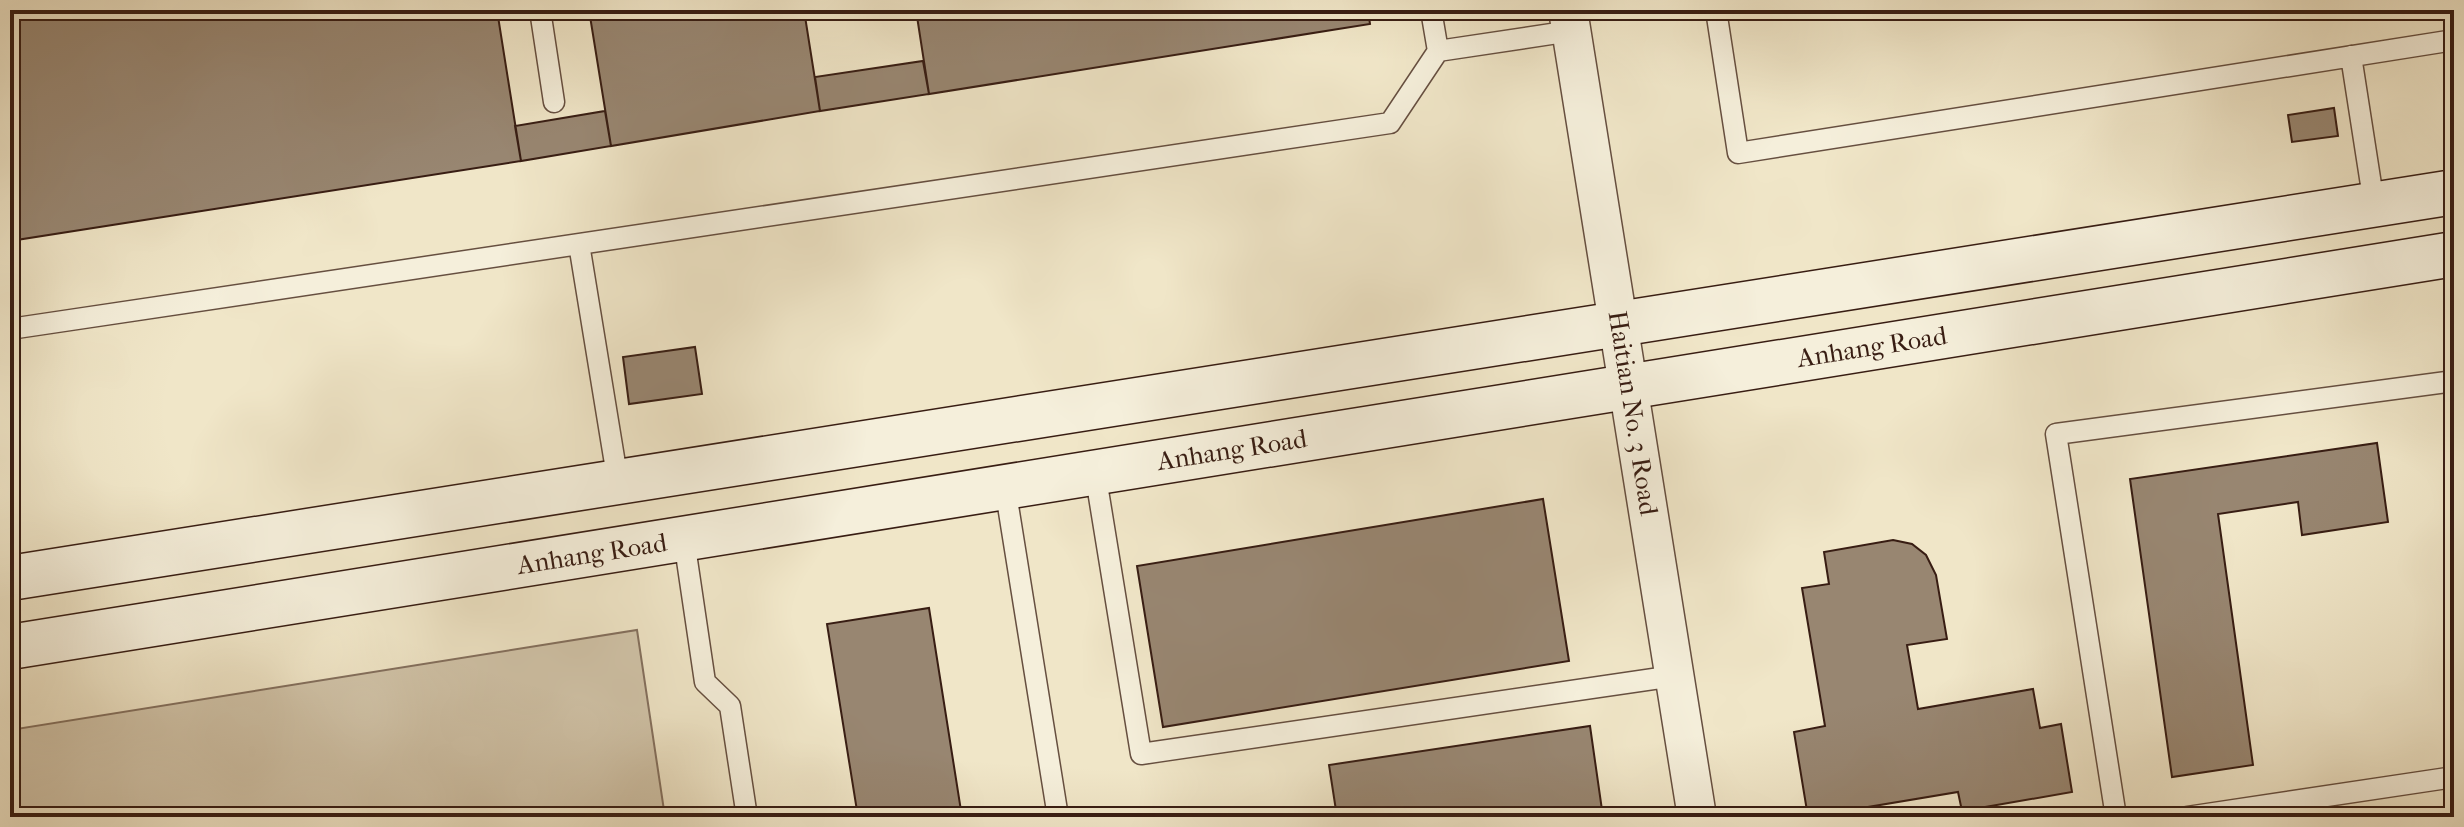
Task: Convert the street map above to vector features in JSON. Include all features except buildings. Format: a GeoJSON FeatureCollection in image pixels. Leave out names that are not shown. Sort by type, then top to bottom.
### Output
{"type":"FeatureCollection","features":[{"type":"Feature","properties":{"kind":"street","name":"Haitian No. 3 Road"},"geometry":{"type":"LineString","coordinates":[[1570,20],[1697,817]]}},
{"type":"Feature","properties":{"kind":"street"},"geometry":{"type":"LineString","coordinates":[[10,578],[2454,192]]}},
{"type":"Feature","properties":{"kind":"street","name":"Anhang Road"},"geometry":{"type":"LineString","coordinates":[[10,647],[2454,254]]}},
{"type":"Feature","properties":{"kind":"lane"},"geometry":{"type":"LineString","coordinates":[[540,10],[554,102]]}},
{"type":"Feature","properties":{"kind":"lane"},"geometry":{"type":"LineString","coordinates":[[1431,10],[1438,51]]}},
{"type":"Feature","properties":{"kind":"lane"},"geometry":{"type":"LineString","coordinates":[[1716,10],[1738,153],[2454,40]]}},
{"type":"Feature","properties":{"kind":"lane"},"geometry":{"type":"LineString","coordinates":[[10,329],[1390,123],[1438,51],[1570,20]]}},
{"type":"Feature","properties":{"kind":"lane"},"geometry":{"type":"LineString","coordinates":[[2351,56],[2374,204]]}},
{"type":"Feature","properties":{"kind":"lane"},"geometry":{"type":"LineString","coordinates":[[579,244],[618,482]]}},
{"type":"Feature","properties":{"kind":"lane"},"geometry":{"type":"LineString","coordinates":[[2116,817],[2056,434],[2454,381]]}},
{"type":"Feature","properties":{"kind":"lane"},"geometry":{"type":"LineString","coordinates":[[1095,472],[1141,754],[1674,676]]}},
{"type":"Feature","properties":{"kind":"lane"},"geometry":{"type":"LineString","coordinates":[[1005,487],[1058,817]]}},
{"type":"Feature","properties":{"kind":"lane"},"geometry":{"type":"LineString","coordinates":[[684,540],[705,682],[730,706],[747,817]]}},
{"type":"Feature","properties":{"kind":"lane"},"geometry":{"type":"LineString","coordinates":[[2187,817],[2454,777]]}},
{"type":"Feature","properties":{"kind":"shaded area"},"geometry":{"type":"Polygon","coordinates":[[[637,630],[665,817],[10,817],[10,730],[637,630]]]}}]}
